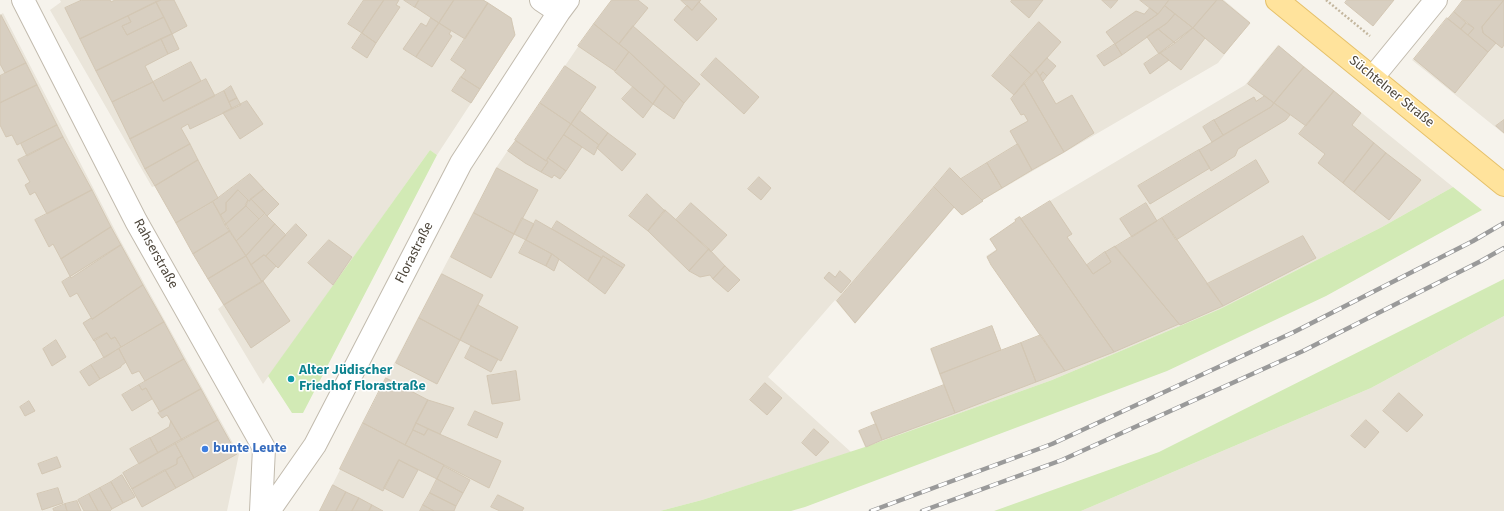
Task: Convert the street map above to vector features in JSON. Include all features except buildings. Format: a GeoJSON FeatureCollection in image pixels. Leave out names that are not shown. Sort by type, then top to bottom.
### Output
{"type":"FeatureCollection","features":[{"type":"Feature","properties":{"kind":"main road","name":"Süchtelner Straße"},"geometry":{"type":"LineString","coordinates":[[1277,0],[1504,185]]}},
{"type":"Feature","properties":{"kind":"street","name":"Rahserstraße"},"geometry":{"type":"LineString","coordinates":[[23,0],[136,221],[264,448],[261,511]]}},
{"type":"Feature","properties":{"kind":"street"},"geometry":{"type":"LineString","coordinates":[[541,0],[564,6]]}},
{"type":"Feature","properties":{"kind":"street"},"geometry":{"type":"LineString","coordinates":[[1373,77],[1436,0]]}},
{"type":"Feature","properties":{"kind":"street","name":"Florastraße"},"geometry":{"type":"LineString","coordinates":[[269,511],[316,445],[461,163],[564,6]]}},
{"type":"Feature","properties":{"kind":"shaded area"},"geometry":{"type":"Polygon","coordinates":[[[60,0],[484,0],[512,18],[515,36],[437,155],[430,150],[263,384],[218,309],[223,305],[155,186],[152,187],[50,10],[61,2],[60,0]]]}},
{"type":"Feature","properties":{"kind":"shaded area"},"geometry":{"type":"Polygon","coordinates":[[[611,0],[1224,0],[1250,22],[1218,63],[983,200],[961,215],[954,208],[855,324],[835,300],[768,377],[851,452],[702,500],[660,511],[319,511],[340,470],[339,469],[496,168],[611,0]]]}},
{"type":"Feature","properties":{"kind":"shaded area"},"geometry":{"type":"Polygon","coordinates":[[[1463,0],[1504,0],[1504,134],[1412,60],[1463,0]]]}},
{"type":"Feature","properties":{"kind":"shaded area"},"geometry":{"type":"Polygon","coordinates":[[[3,13],[119,238],[239,454],[227,511],[0,511],[0,15],[3,13]]]}},
{"type":"Feature","properties":{"kind":"shaded area"},"geometry":{"type":"Polygon","coordinates":[[[1278,45],[1453,187],[1382,227],[1220,309],[1052,380],[865,447],[858,431],[875,424],[870,413],[943,385],[930,349],[992,325],[1001,350],[1040,335],[986,256],[997,249],[989,239],[1016,222],[1015,219],[1019,216],[1021,218],[1245,85],[1278,45]]]}},
{"type":"Feature","properties":{"kind":"shaded area"},"geometry":{"type":"Polygon","coordinates":[[[1504,316],[1504,511],[1081,511],[1371,388],[1504,316]]]}},
{"type":"Feature","properties":{"kind":"green space"},"geometry":{"type":"Polygon","coordinates":[[[430,150],[437,155],[303,413],[292,413],[268,376],[430,150]]]}},
{"type":"Feature","properties":{"kind":"green space"},"geometry":{"type":"Polygon","coordinates":[[[1453,187],[1482,210],[1326,296],[1167,371],[791,511],[660,511],[702,500],[865,447],[1052,380],[1220,309],[1382,227],[1453,187]]]}},
{"type":"Feature","properties":{"kind":"green space"},"geometry":{"type":"Polygon","coordinates":[[[1504,279],[1504,316],[1371,388],[1081,511],[994,511],[1159,452],[1504,279]]]}},
{"type":"Feature","properties":{"kind":"railway"},"geometry":{"type":"LineString","coordinates":[[871,511],[1052,444],[1294,332],[1473,241],[1504,223]]}},
{"type":"Feature","properties":{"kind":"railway"},"geometry":{"type":"LineString","coordinates":[[922,511],[1062,460],[1303,351],[1504,248]]}},
{"type":"Feature","properties":{"kind":"place","name":"Alter Jüdischer Friedhof Florastraße"},"geometry":{"type":"Point","coordinates":[291,379]}},
{"type":"Feature","properties":{"kind":"place","name":"bunte Leute"},"geometry":{"type":"Point","coordinates":[205,449]}}]}
